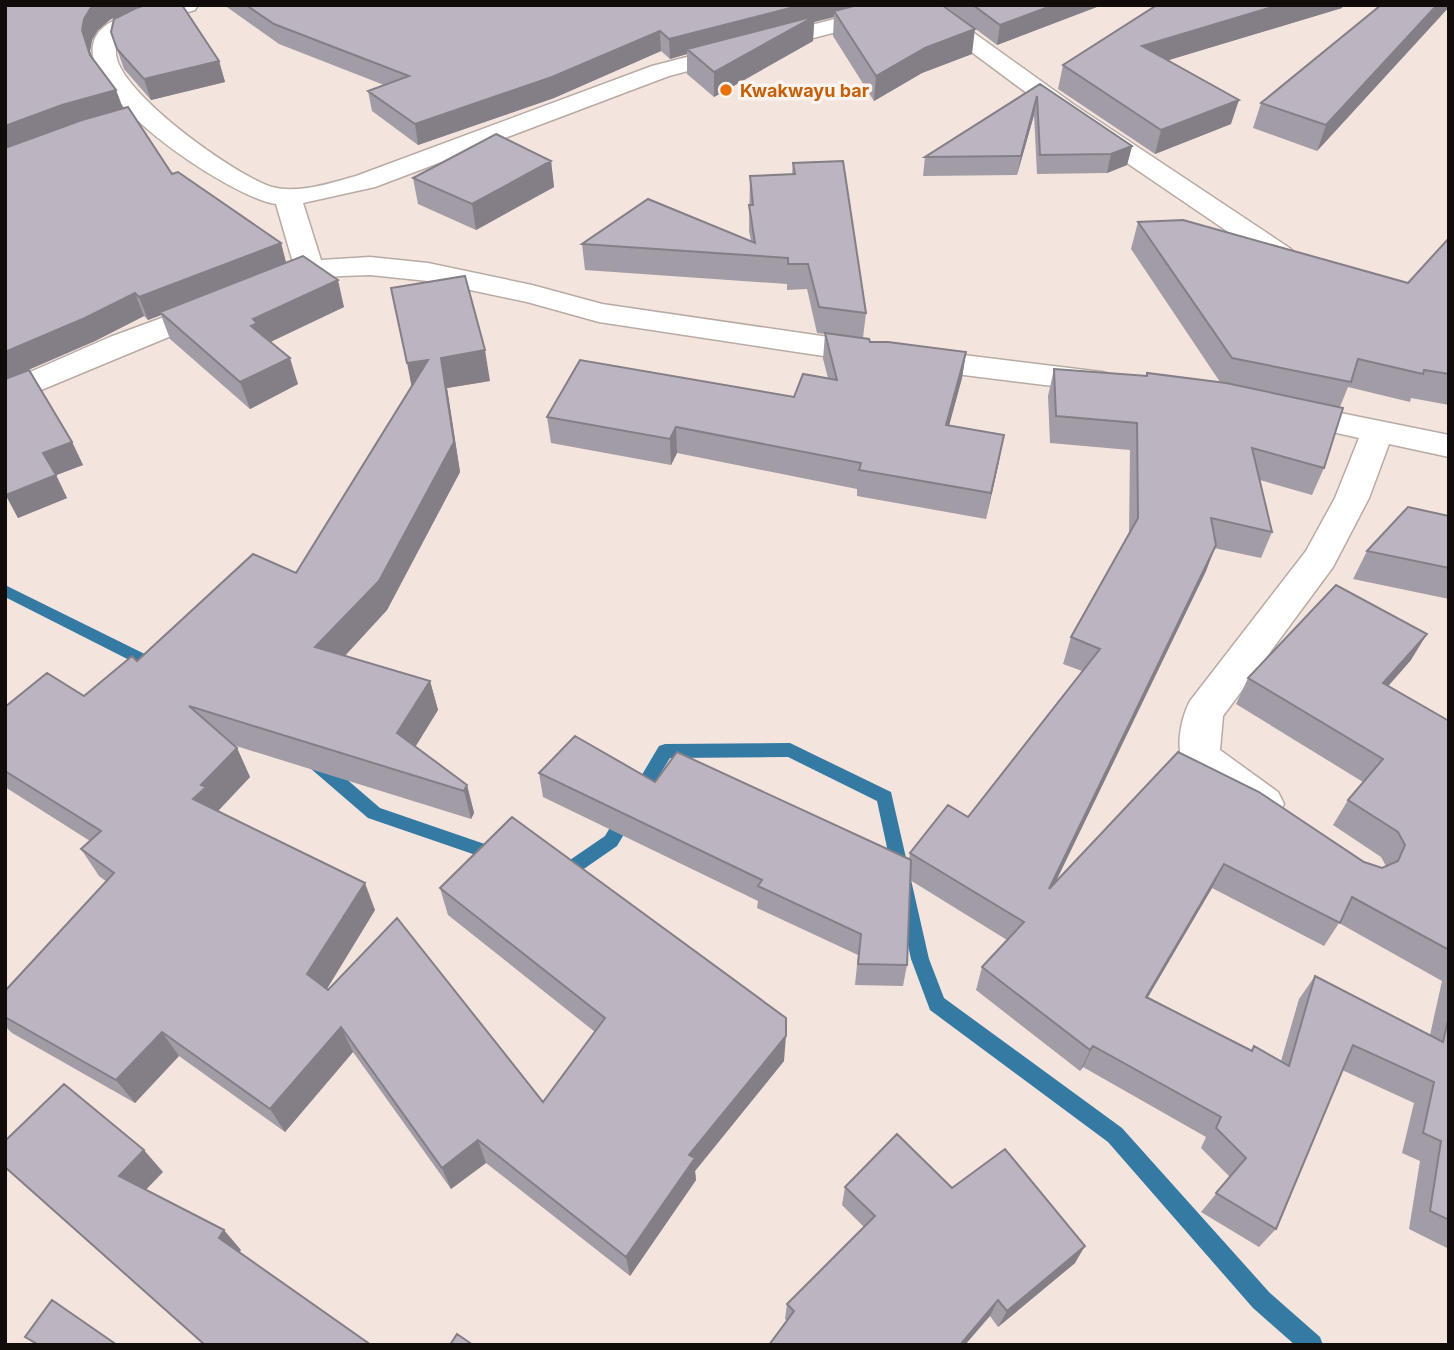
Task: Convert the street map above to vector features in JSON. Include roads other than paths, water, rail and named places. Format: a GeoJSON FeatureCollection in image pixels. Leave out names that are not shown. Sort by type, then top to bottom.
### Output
{"type":"FeatureCollection","features":[{"type":"Feature","properties":{"kind":"street"},"geometry":{"type":"LineString","coordinates":[[187,5],[147,12],[108,36],[104,46],[105,58],[116,82],[146,115],[180,145],[219,171],[265,194],[288,196],[326,192],[386,174],[649,75],[914,5]]}},
{"type":"Feature","properties":{"kind":"street"},"geometry":{"type":"LineString","coordinates":[[924,5],[1064,109],[1281,255]]}},
{"type":"Feature","properties":{"kind":"street"},"geometry":{"type":"LineString","coordinates":[[120,122],[146,115]]}},
{"type":"Feature","properties":{"kind":"street"},"geometry":{"type":"LineString","coordinates":[[288,196],[310,270]]}},
{"type":"Feature","properties":{"kind":"street"},"geometry":{"type":"LineString","coordinates":[[5,395],[121,344],[310,270],[370,266],[428,272],[497,286],[599,313],[883,355],[1134,386]]}},
{"type":"Feature","properties":{"kind":"street"},"geometry":{"type":"LineString","coordinates":[[1257,406],[1449,446]]}},
{"type":"Feature","properties":{"kind":"street"},"geometry":{"type":"LineString","coordinates":[[1290,823],[1199,757],[1204,712],[1320,558],[1352,498],[1378,430]]}},
{"type":"Feature","properties":{"kind":"waterway"},"geometry":{"type":"LineString","coordinates":[[5,590],[159,668]]}},
{"type":"Feature","properties":{"kind":"waterway"},"geometry":{"type":"LineString","coordinates":[[638,795],[665,751],[790,750],[885,797],[920,959],[937,1004],[1115,1135],[1261,1300],[1312,1345]]}},
{"type":"Feature","properties":{"kind":"waterway"},"geometry":{"type":"LineString","coordinates":[[316,763],[374,813],[499,856]]}},
{"type":"Feature","properties":{"kind":"waterway"},"geometry":{"type":"LineString","coordinates":[[558,868],[569,870],[611,841],[627,814]]}},
{"type":"Feature","properties":{"kind":"place","name":"Kwakwayu bar"},"geometry":{"type":"Point","coordinates":[726,90]}}]}
